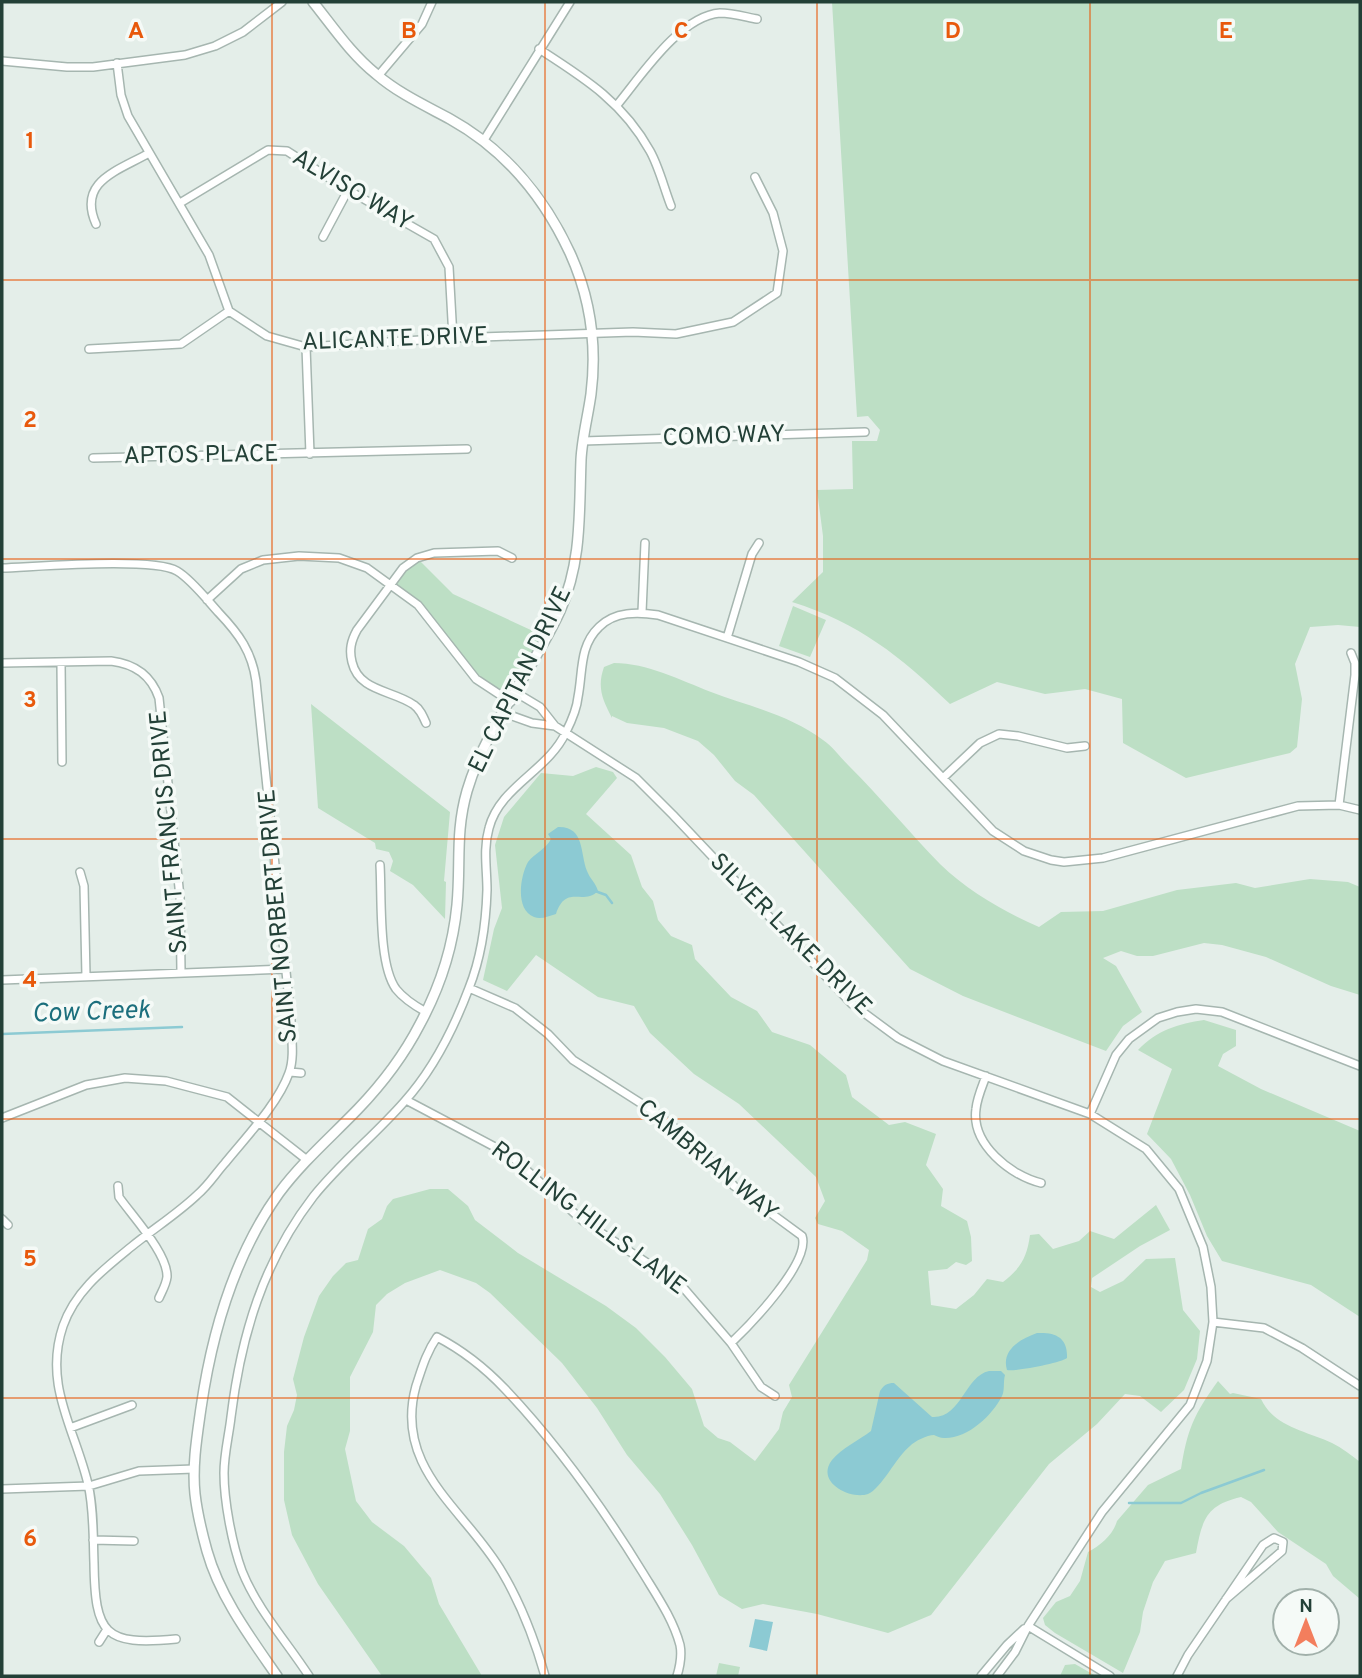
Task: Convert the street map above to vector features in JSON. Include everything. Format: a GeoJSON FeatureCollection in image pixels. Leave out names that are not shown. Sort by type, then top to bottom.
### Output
{"type":"FeatureCollection","features":[{"type":"Feature","properties":{"kind":"street"},"geometry":{"type":"LineString","coordinates":[[2,61],[67,67],[185,55],[215,46],[243,32],[282,2]]}},
{"type":"Feature","properties":{"kind":"street","name":"EL CAPITAN DRIVE"},"geometry":{"type":"LineString","coordinates":[[276,1676],[241,1624],[215,1574],[195,1498],[194,1469],[204,1391],[222,1310],[240,1262],[260,1222],[279,1193],[307,1160],[374,1092],[406,1048],[426,1012],[446,961],[454,929],[458,839],[464,802],[476,767],[561,610],[571,582],[580,538],[583,441],[594,357],[582,284],[569,253],[552,219],[512,165],[484,141],[377,76],[352,52],[313,2]]}},
{"type":"Feature","properties":{"kind":"street"},"geometry":{"type":"LineString","coordinates":[[377,76],[422,24],[432,2]]}},
{"type":"Feature","properties":{"kind":"street"},"geometry":{"type":"LineString","coordinates":[[484,141],[570,2]]}},
{"type":"Feature","properties":{"kind":"street"},"geometry":{"type":"LineString","coordinates":[[617,105],[678,33],[699,18],[721,13],[757,19]]}},
{"type":"Feature","properties":{"kind":"street"},"geometry":{"type":"LineString","coordinates":[[539,49],[598,88],[617,105],[650,151],[671,206]]}},
{"type":"Feature","properties":{"kind":"street"},"geometry":{"type":"LineString","coordinates":[[89,349],[181,344],[229,311],[209,255],[128,116],[121,95],[117,63]]}},
{"type":"Feature","properties":{"kind":"street","name":"ALVISO WAY"},"geometry":{"type":"LineString","coordinates":[[180,202],[268,150],[288,151],[348,190],[434,239],[449,267],[453,338]]}},
{"type":"Feature","properties":{"kind":"street"},"geometry":{"type":"LineString","coordinates":[[96,224],[90,200],[93,189],[149,153]]}},
{"type":"Feature","properties":{"kind":"street","name":"ALICANTE DRIVE"},"geometry":{"type":"LineString","coordinates":[[229,311],[267,335],[306,347],[453,338],[676,334],[733,322],[777,292],[783,251],[773,213],[755,177]]}},
{"type":"Feature","properties":{"kind":"street"},"geometry":{"type":"LineString","coordinates":[[323,237],[348,190]]}},
{"type":"Feature","properties":{"kind":"street","name":"APTOS PLACE"},"geometry":{"type":"LineString","coordinates":[[306,347],[310,454]]}},
{"type":"Feature","properties":{"kind":"street","name":"COMO WAY"},"geometry":{"type":"LineString","coordinates":[[583,441],[865,432]]}},
{"type":"Feature","properties":{"kind":"street","name":"APTOS PLACE"},"geometry":{"type":"LineString","coordinates":[[93,458],[467,449]]}},
{"type":"Feature","properties":{"kind":"street"},"geometry":{"type":"LineString","coordinates":[[727,638],[752,554],[759,542]]}},
{"type":"Feature","properties":{"kind":"street"},"geometry":{"type":"LineString","coordinates":[[642,612],[645,543]]}},
{"type":"Feature","properties":{"kind":"street"},"geometry":{"type":"LineString","coordinates":[[426,723],[413,704],[367,685],[359,677],[353,667],[351,641],[403,568],[417,558],[434,553],[498,551],[512,558]]}},
{"type":"Feature","properties":{"kind":"street"},"geometry":{"type":"LineString","coordinates":[[208,600],[241,569],[263,560],[299,556],[339,558],[367,568],[418,605],[476,679],[511,702]]}},
{"type":"Feature","properties":{"kind":"street","name":"SAINT NORBERT DRIVE"},"geometry":{"type":"LineString","coordinates":[[2,568],[138,564],[177,570],[208,600],[245,643],[253,662],[291,1020],[290,1072],[259,1121],[199,1194],[94,1278],[73,1305],[63,1326],[56,1355],[57,1384],[61,1408],[89,1486],[94,1594],[98,1618],[106,1631]]}},
{"type":"Feature","properties":{"kind":"street"},"geometry":{"type":"LineString","coordinates":[[309,1676],[257,1600],[243,1574],[233,1545],[224,1472],[239,1361],[250,1316],[281,1244],[314,1197],[406,1100],[433,1062],[469,988],[480,953],[487,891],[485,846],[496,807],[543,763],[566,732],[578,702],[582,658],[598,627],[621,615],[642,612],[658,615],[799,662],[835,678],[883,715],[1001,838],[1036,856],[1064,862],[1103,858],[1298,806],[1339,805],[1360,810]]}},
{"type":"Feature","properties":{"kind":"street"},"geometry":{"type":"LineString","coordinates":[[1339,805],[1355,674],[1351,653]]}},
{"type":"Feature","properties":{"kind":"street","name":"SAINT FRANCIS DRIVE"},"geometry":{"type":"LineString","coordinates":[[2,663],[124,663],[138,669],[155,687],[159,698],[180,897],[181,972]]}},
{"type":"Feature","properties":{"kind":"street"},"geometry":{"type":"LineString","coordinates":[[61,663],[62,762]]}},
{"type":"Feature","properties":{"kind":"street"},"geometry":{"type":"LineString","coordinates":[[515,692],[540,707],[555,726]]}},
{"type":"Feature","properties":{"kind":"street"},"geometry":{"type":"LineString","coordinates":[[504,713],[532,723],[555,726]]}},
{"type":"Feature","properties":{"kind":"street","name":"SILVER LAKE DRIVE"},"geometry":{"type":"LineString","coordinates":[[555,726],[636,778],[852,1004],[898,1038],[943,1061],[1090,1114],[1146,1149],[1179,1189],[1203,1247],[1211,1287],[1213,1322],[1207,1361],[1190,1405],[1102,1512],[1028,1626],[1015,1652],[997,1676]]}},
{"type":"Feature","properties":{"kind":"street"},"geometry":{"type":"LineString","coordinates":[[943,778],[980,743],[999,734],[1067,748],[1085,746]]}},
{"type":"Feature","properties":{"kind":"street"},"geometry":{"type":"LineString","coordinates":[[380,865],[385,961],[390,978],[397,991],[426,1012]]}},
{"type":"Feature","properties":{"kind":"street"},"geometry":{"type":"LineString","coordinates":[[80,872],[84,886],[86,976]]}},
{"type":"Feature","properties":{"kind":"street"},"geometry":{"type":"LineString","coordinates":[[2,980],[286,969]]}},
{"type":"Feature","properties":{"kind":"street","name":"CAMBRIAN WAY"},"geometry":{"type":"LineString","coordinates":[[469,988],[515,1008],[548,1034],[573,1060],[653,1111],[693,1142],[734,1186],[802,1236],[802,1252],[779,1291],[731,1343]]}},
{"type":"Feature","properties":{"kind":"street"},"geometry":{"type":"LineString","coordinates":[[1090,1114],[1116,1055],[1129,1039],[1142,1027],[1177,1012],[1196,1009],[1222,1012],[1360,1066]]}},
{"type":"Feature","properties":{"kind":"street"},"geometry":{"type":"LineString","coordinates":[[290,1072],[301,1073]]}},
{"type":"Feature","properties":{"kind":"street"},"geometry":{"type":"LineString","coordinates":[[986,1076],[976,1109],[976,1124],[981,1138],[993,1153],[1027,1180],[1041,1183]]}},
{"type":"Feature","properties":{"kind":"street"},"geometry":{"type":"LineString","coordinates":[[2,1118],[86,1085],[125,1078],[166,1081],[227,1097],[307,1160]]}},
{"type":"Feature","properties":{"kind":"street","name":"ROLLING HILLS LANE"},"geometry":{"type":"LineString","coordinates":[[406,1100],[510,1154],[583,1221],[681,1285],[731,1343],[761,1387],[775,1396]]}},
{"type":"Feature","properties":{"kind":"street"},"geometry":{"type":"LineString","coordinates":[[118,1186],[119,1197],[164,1260],[167,1275],[159,1298]]}},
{"type":"Feature","properties":{"kind":"street"},"geometry":{"type":"LineString","coordinates":[[2,1219],[8,1225]]}},
{"type":"Feature","properties":{"kind":"street"},"geometry":{"type":"LineString","coordinates":[[1213,1322],[1264,1328],[1360,1386]]}},
{"type":"Feature","properties":{"kind":"street"},"geometry":{"type":"LineString","coordinates":[[545,1676],[529,1630],[502,1571],[420,1462],[412,1431],[412,1402],[426,1352],[436,1337],[477,1363],[504,1388],[551,1443],[623,1541],[665,1610],[676,1634],[681,1648],[677,1676]]}},
{"type":"Feature","properties":{"kind":"street"},"geometry":{"type":"LineString","coordinates":[[70,1428],[132,1405]]}},
{"type":"Feature","properties":{"kind":"street"},"geometry":{"type":"LineString","coordinates":[[2,1489],[89,1486],[139,1471],[194,1469]]}},
{"type":"Feature","properties":{"kind":"street"},"geometry":{"type":"LineString","coordinates":[[1177,1676],[1188,1655],[1268,1539],[1274,1538],[1283,1542],[1282,1552],[1226,1600]]}},
{"type":"Feature","properties":{"kind":"street"},"geometry":{"type":"LineString","coordinates":[[93,1540],[134,1541]]}},
{"type":"Feature","properties":{"kind":"street"},"geometry":{"type":"LineString","coordinates":[[1028,1626],[1110,1676]]}},
{"type":"Feature","properties":{"kind":"street","name":"SILVER LAKE DRIVE"},"geometry":{"type":"LineString","coordinates":[[981,1676],[1007,1644],[1028,1626]]}},
{"type":"Feature","properties":{"kind":"street"},"geometry":{"type":"LineString","coordinates":[[99,1642],[106,1631],[121,1639],[145,1642],[176,1639]]}},
{"type":"Feature","properties":{"kind":"green space"},"geometry":{"type":"Polygon","coordinates":[[[832,2],[1360,2],[1360,627],[1310,627],[1295,664],[1302,699],[1297,747],[1290,753],[1186,778],[1123,743],[1122,699],[1085,689],[1045,694],[997,682],[950,704],[914,671],[877,643],[838,620],[792,602],[823,572],[823,536],[817,490],[853,489],[852,441],[877,441],[880,430],[868,416],[857,417],[832,2]]]}},
{"type":"Feature","properties":{"kind":"green space"},"geometry":{"type":"Polygon","coordinates":[[[417,558],[453,594],[546,637],[511,702],[476,679],[418,605],[391,584],[417,558]]]}},
{"type":"Feature","properties":{"kind":"green space"},"geometry":{"type":"Polygon","coordinates":[[[793,606],[826,620],[810,657],[779,646],[793,606]]]}},
{"type":"Feature","properties":{"kind":"green space"},"geometry":{"type":"Polygon","coordinates":[[[614,663],[663,673],[783,718],[810,731],[834,749],[951,874],[987,900],[1039,927],[1061,912],[1103,911],[1177,890],[1236,883],[1255,888],[1310,879],[1348,882],[1360,887],[1360,995],[1331,986],[1266,957],[1222,945],[1204,943],[1153,956],[1137,956],[1121,951],[1103,958],[1116,966],[1142,1012],[1123,1026],[1106,1051],[963,996],[910,969],[754,795],[735,781],[714,755],[698,741],[664,728],[612,718],[603,699],[601,681],[604,667],[614,663]]]}},
{"type":"Feature","properties":{"kind":"green space"},"geometry":{"type":"Polygon","coordinates":[[[311,704],[450,812],[444,881],[445,919],[413,885],[390,871],[393,861],[389,852],[376,849],[375,843],[318,808],[311,704]]]}},
{"type":"Feature","properties":{"kind":"green space"},"geometry":{"type":"Polygon","coordinates":[[[596,767],[613,772],[617,778],[586,814],[631,855],[642,887],[653,901],[658,920],[671,936],[692,945],[695,959],[731,997],[757,1011],[772,1032],[810,1045],[846,1075],[852,1097],[889,1125],[905,1122],[936,1134],[926,1165],[943,1189],[941,1206],[967,1221],[972,1261],[966,1265],[956,1262],[947,1269],[928,1271],[931,1305],[956,1309],[974,1295],[987,1279],[1003,1282],[1022,1261],[1030,1235],[1039,1234],[1053,1249],[1079,1241],[1090,1231],[1114,1239],[1156,1205],[1170,1230],[1092,1278],[1091,1287],[1100,1292],[1123,1281],[1146,1259],[1175,1258],[1183,1310],[1200,1331],[1197,1359],[1184,1390],[1161,1412],[1140,1396],[1125,1394],[1097,1424],[1049,1464],[931,1615],[888,1633],[817,1614],[763,1604],[742,1609],[719,1595],[660,1494],[627,1455],[597,1408],[562,1363],[490,1293],[476,1283],[440,1270],[405,1283],[387,1294],[376,1305],[373,1332],[350,1377],[350,1431],[345,1449],[356,1501],[372,1522],[404,1546],[431,1578],[439,1604],[482,1676],[382,1676],[318,1584],[292,1535],[284,1500],[284,1452],[287,1426],[297,1395],[293,1379],[319,1296],[346,1263],[358,1260],[368,1229],[382,1219],[393,1199],[430,1189],[448,1189],[468,1206],[475,1220],[518,1253],[606,1306],[636,1328],[692,1389],[704,1426],[755,1461],[779,1429],[783,1412],[792,1397],[789,1385],[867,1260],[869,1250],[842,1231],[818,1224],[815,1218],[825,1201],[816,1177],[739,1104],[694,1074],[650,1033],[634,1006],[598,997],[536,955],[507,991],[483,980],[494,929],[502,908],[495,845],[504,817],[541,773],[573,776],[596,767]]]}},
{"type":"Feature","properties":{"kind":"green space"},"geometry":{"type":"Polygon","coordinates":[[[1204,1020],[1236,1030],[1236,1046],[1223,1054],[1218,1066],[1261,1089],[1360,1131],[1360,1317],[1311,1285],[1222,1261],[1207,1236],[1171,1159],[1147,1134],[1172,1069],[1138,1050],[1168,1029],[1204,1020]]]}},
{"type":"Feature","properties":{"kind":"green space"},"geometry":{"type":"Polygon","coordinates":[[[1218,1381],[1230,1394],[1261,1399],[1274,1416],[1283,1422],[1332,1443],[1360,1462],[1360,1599],[1333,1576],[1326,1564],[1278,1532],[1251,1502],[1241,1497],[1229,1500],[1220,1504],[1208,1516],[1196,1553],[1165,1561],[1153,1582],[1143,1612],[1140,1632],[1123,1673],[1055,1633],[1045,1625],[1043,1618],[1056,1602],[1070,1596],[1080,1581],[1088,1552],[1102,1543],[1148,1485],[1181,1469],[1193,1423],[1218,1381]]]}},
{"type":"Feature","properties":{"kind":"green space"},"geometry":{"type":"Polygon","coordinates":[[[719,1663],[740,1667],[738,1676],[716,1676],[719,1663]]]}},
{"type":"Feature","properties":{"kind":"green space"},"geometry":{"type":"Polygon","coordinates":[[[1075,1664],[1096,1676],[1060,1676],[1065,1665],[1075,1664]]]}},
{"type":"Feature","properties":{"kind":"water"},"geometry":{"type":"Polygon","coordinates":[[[558,827],[567,828],[577,836],[587,871],[598,891],[587,897],[570,897],[560,905],[556,914],[537,918],[524,907],[521,892],[523,876],[528,862],[551,839],[548,834],[558,827]]]}},
{"type":"Feature","properties":{"kind":"water"},"geometry":{"type":"Polygon","coordinates":[[[1037,1333],[1059,1337],[1065,1345],[1067,1358],[1037,1367],[1007,1370],[1007,1357],[1013,1346],[1037,1333]]]}},
{"type":"Feature","properties":{"kind":"water"},"geometry":{"type":"Polygon","coordinates":[[[1001,1371],[1005,1375],[1002,1396],[978,1425],[961,1435],[943,1438],[931,1435],[915,1442],[868,1494],[844,1492],[831,1482],[828,1468],[832,1460],[871,1431],[880,1391],[886,1385],[894,1383],[932,1417],[942,1416],[956,1405],[981,1374],[1001,1371]]]}},
{"type":"Feature","properties":{"kind":"water"},"geometry":{"type":"Polygon","coordinates":[[[755,1619],[773,1622],[767,1651],[749,1647],[755,1619]]]}},
{"type":"Feature","properties":{"kind":"waterway"},"geometry":{"type":"LineString","coordinates":[[595,891],[606,895],[612,903]]}},
{"type":"Feature","properties":{"kind":"waterway","name":"Cow Creek"},"geometry":{"type":"LineString","coordinates":[[2,1034],[182,1027]]}},
{"type":"Feature","properties":{"kind":"waterway"},"geometry":{"type":"LineString","coordinates":[[1129,1503],[1181,1503],[1264,1470]]}}]}
